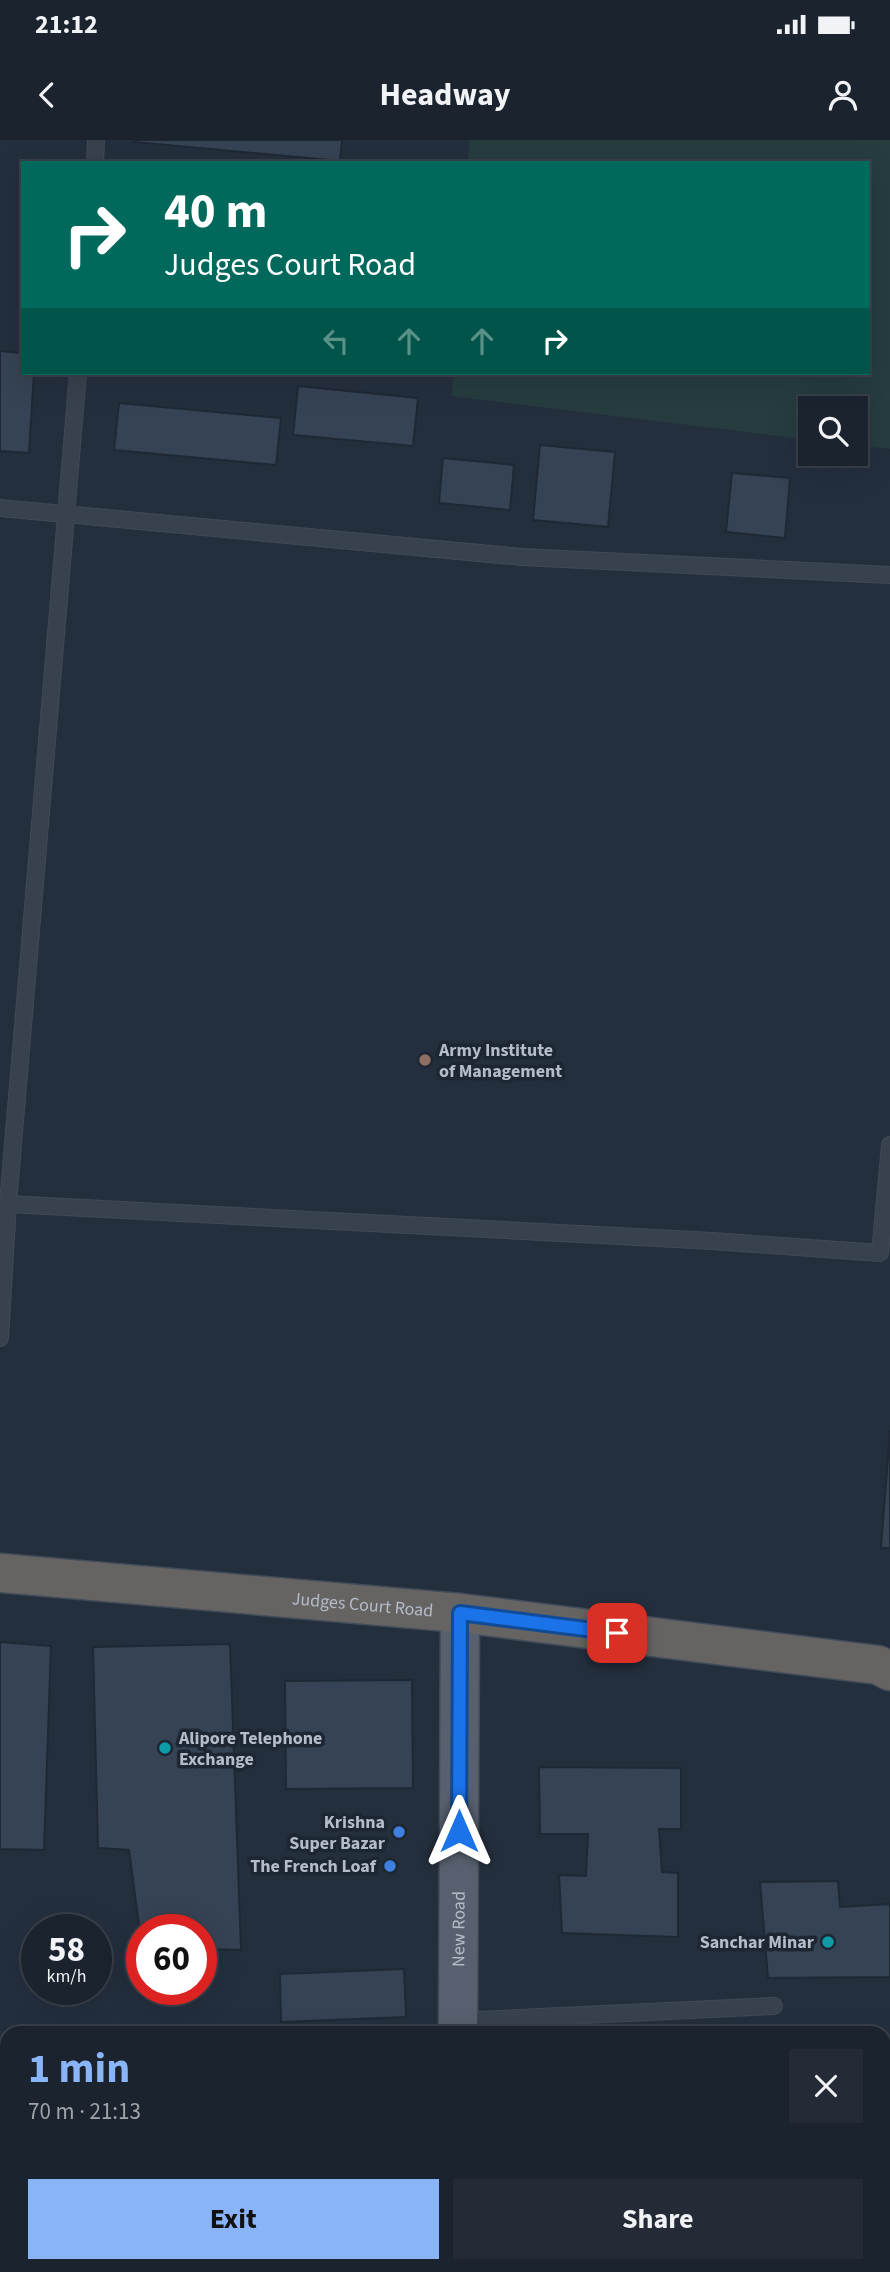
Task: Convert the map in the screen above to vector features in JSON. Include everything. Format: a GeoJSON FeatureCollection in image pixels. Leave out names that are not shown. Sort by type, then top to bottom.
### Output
{"type":"FeatureCollection","features":[{"type":"Feature","properties":{"kind":"highway","name":"Judges Court Road"},"geometry":{"type":"LineString","coordinates":[[0,1573],[460,1613],[878,1665],[890,1671]]}},
{"type":"Feature","properties":{"kind":"main road","name":"New Road"},"geometry":{"type":"LineString","coordinates":[[458,2026],[460,1613]]}},
{"type":"Feature","properties":{"kind":"lane"},"geometry":{"type":"LineString","coordinates":[[95,161],[96,140]]}},
{"type":"Feature","properties":{"kind":"lane"},"geometry":{"type":"LineString","coordinates":[[0,1338],[4,1204],[78,375]]}},
{"type":"Feature","properties":{"kind":"lane"},"geometry":{"type":"LineString","coordinates":[[0,508],[522,557],[890,575]]}},
{"type":"Feature","properties":{"kind":"lane"},"geometry":{"type":"LineString","coordinates":[[4,1204],[699,1240],[880,1253],[890,1145]]}},
{"type":"Feature","properties":{"kind":"lane"},"geometry":{"type":"LineString","coordinates":[[473,2026],[774,2006]]}},
{"type":"Feature","properties":{"kind":"green space"},"geometry":{"type":"Polygon","coordinates":[[[470,140],[890,140],[890,449],[868,446],[868,396],[798,396],[798,439],[452,396],[453,375],[870,375],[870,161],[468,161],[470,140]]]}},
{"type":"Feature","properties":{"kind":"building"},"geometry":{"type":"Polygon","coordinates":[[[342,140],[340,161],[134,142],[342,140]]]}},
{"type":"Feature","properties":{"kind":"building"},"geometry":{"type":"Polygon","coordinates":[[[0,351],[21,353],[21,375],[34,375],[29,453],[0,451],[0,351]]]}},
{"type":"Feature","properties":{"kind":"building"},"geometry":{"type":"Polygon","coordinates":[[[298,386],[418,398],[413,446],[293,435],[298,386]]]}},
{"type":"Feature","properties":{"kind":"building"},"geometry":{"type":"Polygon","coordinates":[[[119,403],[281,418],[276,465],[114,450],[119,403]]]}},
{"type":"Feature","properties":{"kind":"building"},"geometry":{"type":"Polygon","coordinates":[[[540,445],[615,452],[608,527],[533,520],[540,445]]]}},
{"type":"Feature","properties":{"kind":"building"},"geometry":{"type":"Polygon","coordinates":[[[443,458],[514,465],[510,510],[439,503],[443,458]]]}},
{"type":"Feature","properties":{"kind":"building"},"geometry":{"type":"Polygon","coordinates":[[[732,473],[790,478],[785,538],[726,532],[732,473]]]}},
{"type":"Feature","properties":{"kind":"building"},"geometry":{"type":"Polygon","coordinates":[[[890,1430],[890,1548],[881,1548],[890,1430]]]}},
{"type":"Feature","properties":{"kind":"building"},"geometry":{"type":"Polygon","coordinates":[[[0,1642],[51,1646],[44,1850],[0,1849],[0,1642]]]}},
{"type":"Feature","properties":{"kind":"building","name":"Alipore Telephone Exchange"},"geometry":{"type":"Polygon","coordinates":[[[230,1644],[241,1950],[217,1949],[217,1914],[137,1914],[129,1850],[98,1848],[93,1647],[230,1644]]]}},
{"type":"Feature","properties":{"kind":"building"},"geometry":{"type":"Polygon","coordinates":[[[412,1680],[413,1788],[286,1789],[285,1681],[412,1680]]]}},
{"type":"Feature","properties":{"kind":"building"},"geometry":{"type":"Polygon","coordinates":[[[539,1767],[681,1768],[681,1829],[659,1829],[662,1872],[678,1873],[678,1937],[562,1933],[559,1875],[586,1876],[588,1834],[540,1834],[539,1767]]]}},
{"type":"Feature","properties":{"kind":"building","name":"Sanchar Minar"},"geometry":{"type":"Polygon","coordinates":[[[838,1881],[840,1907],[889,1904],[890,1901],[890,1977],[768,1978],[760,1882],[838,1881]]]}},
{"type":"Feature","properties":{"kind":"building"},"geometry":{"type":"Polygon","coordinates":[[[404,1969],[406,2017],[281,2022],[280,1974],[404,1969]]]}},
{"type":"Feature","properties":{"kind":"place","name":"Army Institute of Management"},"geometry":{"type":"Point","coordinates":[425,1060]}},
{"type":"Feature","properties":{"kind":"place","name":"Alipore Telephone Exchange"},"geometry":{"type":"Point","coordinates":[165,1748]}},
{"type":"Feature","properties":{"kind":"place","name":"Krishna Super Bazar"},"geometry":{"type":"Point","coordinates":[399,1832]}},
{"type":"Feature","properties":{"kind":"place","name":"The French Loaf"},"geometry":{"type":"Point","coordinates":[390,1866]}},
{"type":"Feature","properties":{"kind":"place","name":"Sanchar Minar"},"geometry":{"type":"Point","coordinates":[828,1942]}},
{"type":"Feature","properties":{"kind":"route"},"geometry":{"type":"LineString","coordinates":[[459,1831],[460,1613],[617,1633]]}}]}
